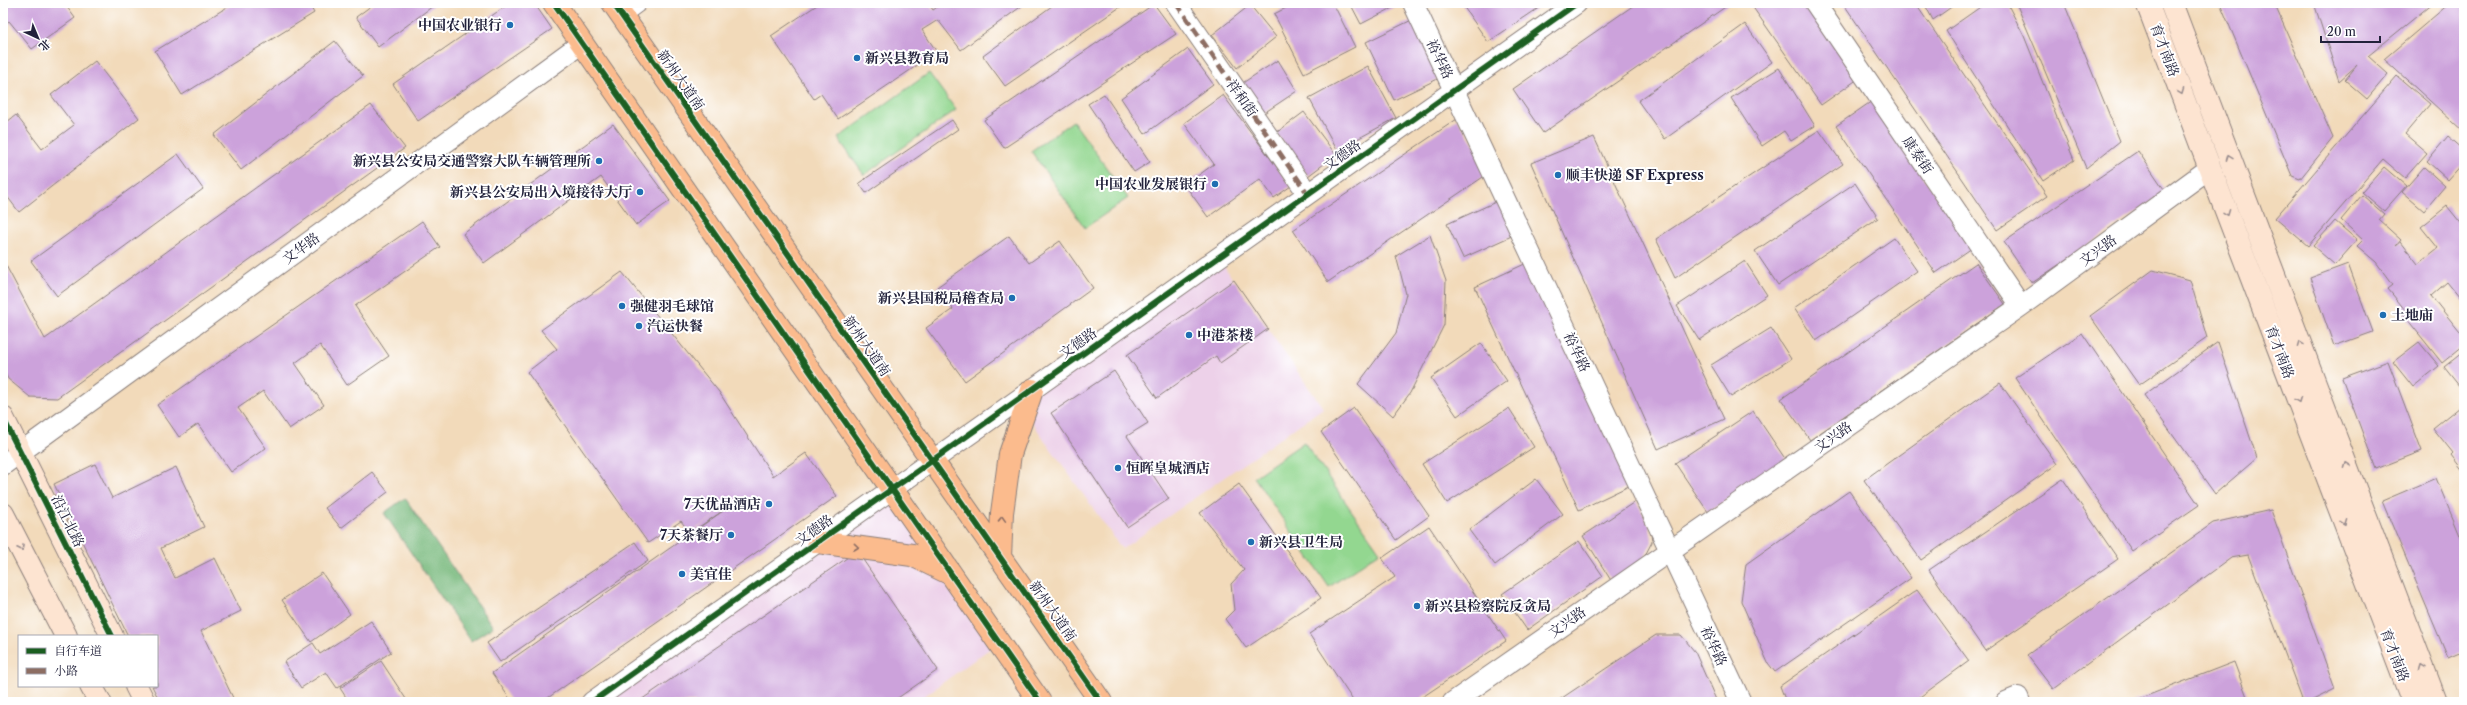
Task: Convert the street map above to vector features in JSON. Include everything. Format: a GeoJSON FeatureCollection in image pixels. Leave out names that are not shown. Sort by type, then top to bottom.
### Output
{"type":"FeatureCollection","features":[{"type":"Feature","properties":{"kind":"main road"},"geometry":{"type":"LineString","coordinates":[[554,3],[1040,702]]}},
{"type":"Feature","properties":{"kind":"main road","name":"新州大道南"},"geometry":{"type":"LineString","coordinates":[[623,7],[1000,558],[1102,702]]}},
{"type":"Feature","properties":{"kind":"main road"},"geometry":{"type":"LineString","coordinates":[[1000,558],[1002,512],[1010,454],[1032,390]]}},
{"type":"Feature","properties":{"kind":"main road"},"geometry":{"type":"LineString","coordinates":[[818,542],[912,555],[952,574]]}},
{"type":"Feature","properties":{"kind":"street","name":"祥和街"},"geometry":{"type":"LineString","coordinates":[[1176,3],[1308,194]]}},
{"type":"Feature","properties":{"kind":"street","name":"裕华路"},"geometry":{"type":"LineString","coordinates":[[1413,3],[1740,702]]}},
{"type":"Feature","properties":{"kind":"street","name":"文德路"},"geometry":{"type":"LineString","coordinates":[[592,702],[1577,3]]}},
{"type":"Feature","properties":{"kind":"street","name":"康泰街"},"geometry":{"type":"LineString","coordinates":[[1815,3],[2021,306]]}},
{"type":"Feature","properties":{"kind":"street","name":"育才南路"},"geometry":{"type":"LineString","coordinates":[[2147,3],[2412,702]]}},
{"type":"Feature","properties":{"kind":"street","name":"育才南路"},"geometry":{"type":"LineString","coordinates":[[2171,3],[2436,702]]}},
{"type":"Feature","properties":{"kind":"street","name":"文华路"},"geometry":{"type":"LineString","coordinates":[[3,465],[582,43]]}},
{"type":"Feature","properties":{"kind":"street","name":"文兴路"},"geometry":{"type":"LineString","coordinates":[[1454,702],[2021,306],[2210,168]]}},
{"type":"Feature","properties":{"kind":"street","name":"沿江北路"},"geometry":{"type":"LineString","coordinates":[[3,418],[112,635]]}},
{"type":"Feature","properties":{"kind":"street"},"geometry":{"type":"LineString","coordinates":[[3,514],[65,635]]}},
{"type":"Feature","properties":{"kind":"street"},"geometry":{"type":"LineString","coordinates":[[92,687],[100,702]]}},
{"type":"Feature","properties":{"kind":"street"},"geometry":{"type":"LineString","coordinates":[[136,687],[144,702]]}},
{"type":"Feature","properties":{"kind":"street"},"geometry":{"type":"LineString","coordinates":[[2006,702],[2018,697],[2020,702]]}},
{"type":"Feature","properties":{"kind":"shaded area"},"geometry":{"type":"Polygon","coordinates":[[[1218,258],[1323,408],[1122,549],[1017,401],[1218,258]]]}},
{"type":"Feature","properties":{"kind":"shaded area"},"geometry":{"type":"Polygon","coordinates":[[[892,489],[999,642],[916,702],[592,702],[892,489]]]}},
{"type":"Feature","properties":{"kind":"green space"},"geometry":{"type":"Polygon","coordinates":[[[929,73],[956,110],[864,175],[838,138],[929,73]]]}},
{"type":"Feature","properties":{"kind":"green space"},"geometry":{"type":"Polygon","coordinates":[[[1073,121],[1128,198],[1085,228],[1031,151],[1073,121]]]}},
{"type":"Feature","properties":{"kind":"green space"},"geometry":{"type":"Polygon","coordinates":[[[1304,442],[1380,552],[1329,587],[1254,477],[1304,442]]]}},
{"type":"Feature","properties":{"kind":"green space"},"geometry":{"type":"Polygon","coordinates":[[[405,498],[493,627],[471,641],[384,513],[405,498]]]}},
{"type":"Feature","properties":{"kind":"building"},"geometry":{"type":"Polygon","coordinates":[[[3,3],[64,3],[75,18],[32,49],[9,21],[3,26],[3,3]]]}},
{"type":"Feature","properties":{"kind":"building"},"geometry":{"type":"Polygon","coordinates":[[[234,3],[308,3],[314,13],[182,95],[155,51],[234,3]]]}},
{"type":"Feature","properties":{"kind":"building"},"geometry":{"type":"Polygon","coordinates":[[[375,3],[437,3],[378,47],[356,17],[375,3]]]}},
{"type":"Feature","properties":{"kind":"building"},"geometry":{"type":"Polygon","coordinates":[[[510,3],[534,3],[552,29],[418,121],[393,84],[510,3]]]}},
{"type":"Feature","properties":{"kind":"building","name":"新兴县教育局"},"geometry":{"type":"Polygon","coordinates":[[[820,3],[928,3],[933,10],[943,3],[1026,3],[961,50],[938,20],[922,30],[937,52],[838,119],[821,94],[814,99],[771,36],[820,3]]]}},
{"type":"Feature","properties":{"kind":"building"},"geometry":{"type":"Polygon","coordinates":[[[1056,3],[1126,3],[1005,86],[983,56],[1056,3]]]}},
{"type":"Feature","properties":{"kind":"building"},"geometry":{"type":"Polygon","coordinates":[[[1296,3],[1333,3],[1355,47],[1304,73],[1274,14],[1296,3]]]}},
{"type":"Feature","properties":{"kind":"building"},"geometry":{"type":"Polygon","coordinates":[[[1350,3],[1402,3],[1361,24],[1350,3]]]}},
{"type":"Feature","properties":{"kind":"building"},"geometry":{"type":"Polygon","coordinates":[[[1461,3],[1546,3],[1488,42],[1461,3]]]}},
{"type":"Feature","properties":{"kind":"building"},"geometry":{"type":"Polygon","coordinates":[[[1637,3],[1731,3],[1543,133],[1513,89],[1637,3]]]}},
{"type":"Feature","properties":{"kind":"building"},"geometry":{"type":"Polygon","coordinates":[[[1757,3],[1805,3],[1858,79],[1821,105],[1752,6],[1757,3]]]}},
{"type":"Feature","properties":{"kind":"building"},"geometry":{"type":"Polygon","coordinates":[[[1843,3],[1915,3],[2047,196],[1997,230],[1843,3]]]}},
{"type":"Feature","properties":{"kind":"building"},"geometry":{"type":"Polygon","coordinates":[[[1924,3],[1957,3],[1933,20],[1924,3]]]}},
{"type":"Feature","properties":{"kind":"building"},"geometry":{"type":"Polygon","coordinates":[[[1986,3],[2007,3],[2024,36],[2074,160],[2043,181],[1946,31],[1986,3]]]}},
{"type":"Feature","properties":{"kind":"building"},"geometry":{"type":"Polygon","coordinates":[[[2016,3],[2064,3],[2120,141],[2086,168],[2016,3]]]}},
{"type":"Feature","properties":{"kind":"building"},"geometry":{"type":"Polygon","coordinates":[[[2220,3],[2274,3],[2333,138],[2300,179],[2292,176],[2220,3]]]}},
{"type":"Feature","properties":{"kind":"building"},"geometry":{"type":"Polygon","coordinates":[[[2314,3],[2433,3],[2368,56],[2388,74],[2367,99],[2345,80],[2357,65],[2339,81],[2314,3]]]}},
{"type":"Feature","properties":{"kind":"building"},"geometry":{"type":"Polygon","coordinates":[[[2450,3],[2464,3],[2464,132],[2384,59],[2450,3]]]}},
{"type":"Feature","properties":{"kind":"building"},"geometry":{"type":"Polygon","coordinates":[[[1154,4],[1176,34],[1004,148],[984,120],[1154,4]]]}},
{"type":"Feature","properties":{"kind":"building"},"geometry":{"type":"Polygon","coordinates":[[[1250,5],[1276,37],[1237,68],[1212,35],[1250,5]]]}},
{"type":"Feature","properties":{"kind":"building"},"geometry":{"type":"Polygon","coordinates":[[[1418,17],[1446,75],[1394,100],[1366,42],[1418,17]]]}},
{"type":"Feature","properties":{"kind":"building"},"geometry":{"type":"Polygon","coordinates":[[[1745,24],[1772,62],[1665,139],[1638,101],[1745,24]]]}},
{"type":"Feature","properties":{"kind":"building"},"geometry":{"type":"Polygon","coordinates":[[[335,41],[363,76],[241,170],[214,135],[335,41]]]}},
{"type":"Feature","properties":{"kind":"building"},"geometry":{"type":"Polygon","coordinates":[[[1188,49],[1213,84],[1145,134],[1121,98],[1188,49]]]}},
{"type":"Feature","properties":{"kind":"building"},"geometry":{"type":"Polygon","coordinates":[[[1278,60],[1297,91],[1261,115],[1241,84],[1278,60]]]}},
{"type":"Feature","properties":{"kind":"building"},"geometry":{"type":"Polygon","coordinates":[[[95,61],[139,118],[19,212],[3,191],[3,125],[16,115],[42,149],[74,125],[51,95],[95,61]]]}},
{"type":"Feature","properties":{"kind":"building"},"geometry":{"type":"Polygon","coordinates":[[[1368,66],[1396,118],[1337,150],[1309,98],[1368,66]]]}},
{"type":"Feature","properties":{"kind":"building"},"geometry":{"type":"Polygon","coordinates":[[[1779,68],[1815,126],[1791,141],[1784,131],[1762,146],[1731,98],[1779,68]]]}},
{"type":"Feature","properties":{"kind":"building"},"geometry":{"type":"Polygon","coordinates":[[[2397,76],[2430,104],[2405,134],[2427,153],[2405,178],[2383,159],[2308,246],[2275,218],[2397,76]]]}},
{"type":"Feature","properties":{"kind":"building"},"geometry":{"type":"Polygon","coordinates":[[[1104,94],[1150,162],[1134,172],[1088,104],[1104,94]]]}},
{"type":"Feature","properties":{"kind":"building"},"geometry":{"type":"Polygon","coordinates":[[[1223,95],[1291,186],[1274,198],[1260,179],[1208,217],[1185,185],[1214,164],[1184,123],[1223,95]]]}},
{"type":"Feature","properties":{"kind":"building"},"geometry":{"type":"Polygon","coordinates":[[[1872,101],[1972,248],[1936,273],[1836,126],[1872,101]]]}},
{"type":"Feature","properties":{"kind":"building"},"geometry":{"type":"Polygon","coordinates":[[[371,105],[405,148],[57,398],[30,397],[8,379],[3,369],[3,260],[45,339],[371,105]]]}},
{"type":"Feature","properties":{"kind":"building"},"geometry":{"type":"Polygon","coordinates":[[[1304,112],[1336,155],[1308,176],[1276,133],[1304,112]]]}},
{"type":"Feature","properties":{"kind":"building"},"geometry":{"type":"Polygon","coordinates":[[[1457,119],[1492,171],[1328,282],[1293,230],[1457,119]]]}},
{"type":"Feature","properties":{"kind":"building"},"geometry":{"type":"Polygon","coordinates":[[[952,120],[958,129],[866,193],[859,183],[952,120]]]}},
{"type":"Feature","properties":{"kind":"building"},"geometry":{"type":"Polygon","coordinates":[[[613,124],[670,201],[636,225],[601,177],[484,263],[463,234],[613,124]]]}},
{"type":"Feature","properties":{"kind":"building"},"geometry":{"type":"Polygon","coordinates":[[[1819,130],[1843,164],[1675,278],[1656,239],[1819,130]]]}},
{"type":"Feature","properties":{"kind":"building"},"geometry":{"type":"Polygon","coordinates":[[[2448,136],[2464,150],[2464,162],[2448,180],[2427,161],[2448,136]]]}},
{"type":"Feature","properties":{"kind":"building"},"geometry":{"type":"Polygon","coordinates":[[[1594,137],[1724,419],[1658,449],[1531,163],[1594,137]]]}},
{"type":"Feature","properties":{"kind":"building"},"geometry":{"type":"Polygon","coordinates":[[[2138,151],[2166,192],[2032,283],[2004,242],[2138,151]]]}},
{"type":"Feature","properties":{"kind":"building"},"geometry":{"type":"Polygon","coordinates":[[[178,154],[203,189],[57,296],[31,261],[178,154]]]}},
{"type":"Feature","properties":{"kind":"building"},"geometry":{"type":"Polygon","coordinates":[[[2384,167],[2406,186],[2384,211],[2362,192],[2384,167]]]}},
{"type":"Feature","properties":{"kind":"building"},"geometry":{"type":"Polygon","coordinates":[[[2424,167],[2445,186],[2424,211],[2402,192],[2424,167]]]}},
{"type":"Feature","properties":{"kind":"building"},"geometry":{"type":"Polygon","coordinates":[[[1855,183],[1878,218],[1778,285],[1755,251],[1855,183]]]}},
{"type":"Feature","properties":{"kind":"building"},"geometry":{"type":"Polygon","coordinates":[[[2362,195],[2384,214],[2379,220],[2401,240],[2396,246],[2401,242],[2418,264],[2438,248],[2421,227],[2447,206],[2464,227],[2464,303],[2447,282],[2431,296],[2464,337],[2464,345],[2442,363],[2403,314],[2406,311],[2388,289],[2393,285],[2376,262],[2357,246],[2363,240],[2341,220],[2362,195]]]}},
{"type":"Feature","properties":{"kind":"building"},"geometry":{"type":"Polygon","coordinates":[[[1500,200],[1516,234],[1463,258],[1447,224],[1500,200]]]}},
{"type":"Feature","properties":{"kind":"building"},"geometry":{"type":"Polygon","coordinates":[[[422,221],[440,247],[355,306],[389,356],[347,385],[320,345],[295,363],[324,405],[289,429],[263,391],[238,408],[266,448],[231,472],[198,424],[179,437],[157,405],[422,221]]]}},
{"type":"Feature","properties":{"kind":"building"},"geometry":{"type":"Polygon","coordinates":[[[2335,221],[2357,240],[2335,265],[2313,246],[2335,221]]]}},
{"type":"Feature","properties":{"kind":"building"},"geometry":{"type":"Polygon","coordinates":[[[1430,235],[1446,281],[1444,325],[1410,393],[1393,416],[1358,384],[1396,333],[1406,294],[1396,256],[1430,235]]]}},
{"type":"Feature","properties":{"kind":"building","name":"新兴县国税局稽查局"},"geometry":{"type":"Polygon","coordinates":[[[1009,236],[1029,263],[1060,241],[1093,288],[965,381],[926,328],[953,309],[937,287],[1009,236]]]}},
{"type":"Feature","properties":{"kind":"building"},"geometry":{"type":"Polygon","coordinates":[[[1894,238],[1917,271],[1816,341],[1794,308],[1894,238]]]}},
{"type":"Feature","properties":{"kind":"building"},"geometry":{"type":"Polygon","coordinates":[[[1745,261],[1767,295],[1699,340],[1677,306],[1745,261]]]}},
{"type":"Feature","properties":{"kind":"building"},"geometry":{"type":"Polygon","coordinates":[[[1529,262],[1633,484],[1579,510],[1475,287],[1529,262]]]}},
{"type":"Feature","properties":{"kind":"building"},"geometry":{"type":"Polygon","coordinates":[[[1976,263],[2005,304],[1810,440],[1781,399],[1976,263]]]}},
{"type":"Feature","properties":{"kind":"building"},"geometry":{"type":"Polygon","coordinates":[[[2348,264],[2373,332],[2334,346],[2310,278],[2348,264]]]}},
{"type":"Feature","properties":{"kind":"building"},"geometry":{"type":"Polygon","coordinates":[[[2153,270],[2190,280],[2207,338],[2139,385],[2090,316],[2153,270]]]}},
{"type":"Feature","properties":{"kind":"building"},"geometry":{"type":"Polygon","coordinates":[[[622,272],[719,392],[773,476],[806,453],[837,496],[542,702],[512,702],[492,673],[730,506],[690,533],[681,521],[648,543],[527,372],[557,349],[541,330],[622,272]]]}},
{"type":"Feature","properties":{"kind":"building"},"geometry":{"type":"Polygon","coordinates":[[[1234,280],[1268,329],[1220,363],[1216,356],[1157,398],[1127,355],[1234,280]]]}},
{"type":"Feature","properties":{"kind":"building"},"geometry":{"type":"Polygon","coordinates":[[[1771,328],[1791,359],[1731,397],[1711,365],[1771,328]]]}},
{"type":"Feature","properties":{"kind":"building"},"geometry":{"type":"Polygon","coordinates":[[[2082,333],[2199,505],[2132,551],[2015,378],[2082,333]]]}},
{"type":"Feature","properties":{"kind":"building"},"geometry":{"type":"Polygon","coordinates":[[[2218,342],[2257,458],[2215,494],[2144,395],[2218,342]]]}},
{"type":"Feature","properties":{"kind":"building"},"geometry":{"type":"Polygon","coordinates":[[[2419,342],[2439,366],[2413,387],[2393,362],[2419,342]]]}},
{"type":"Feature","properties":{"kind":"building"},"geometry":{"type":"Polygon","coordinates":[[[1481,343],[1507,381],[1457,416],[1431,378],[1481,343]]]}},
{"type":"Feature","properties":{"kind":"building"},"geometry":{"type":"Polygon","coordinates":[[[2464,351],[2464,392],[2444,367],[2464,351]]]}},
{"type":"Feature","properties":{"kind":"building"},"geometry":{"type":"Polygon","coordinates":[[[2388,361],[2422,451],[2376,469],[2342,378],[2388,361]]]}},
{"type":"Feature","properties":{"kind":"building","name":"恒晖皇城酒店"},"geometry":{"type":"Polygon","coordinates":[[[1114,371],[1148,423],[1127,436],[1169,499],[1127,527],[1051,413],[1114,371]]]}},
{"type":"Feature","properties":{"kind":"building"},"geometry":{"type":"Polygon","coordinates":[[[2000,383],[2057,464],[1921,560],[1864,480],[2000,383]]]}},
{"type":"Feature","properties":{"kind":"building"},"geometry":{"type":"Polygon","coordinates":[[[2459,407],[2464,413],[2464,472],[2451,455],[2453,453],[2433,428],[2459,407]]]}},
{"type":"Feature","properties":{"kind":"building"},"geometry":{"type":"Polygon","coordinates":[[[1354,408],[1429,516],[1396,540],[1321,432],[1354,408]]]}},
{"type":"Feature","properties":{"kind":"building"},"geometry":{"type":"Polygon","coordinates":[[[1509,408],[1534,447],[1447,503],[1422,464],[1509,408]]]}},
{"type":"Feature","properties":{"kind":"building"},"geometry":{"type":"Polygon","coordinates":[[[1753,411],[1786,460],[1708,512],[1675,463],[1753,411]]]}},
{"type":"Feature","properties":{"kind":"building"},"geometry":{"type":"Polygon","coordinates":[[[95,464],[112,498],[176,467],[204,527],[161,548],[175,578],[215,558],[241,611],[201,631],[235,702],[160,702],[152,687],[158,687],[158,635],[128,635],[54,484],[95,464]]]}},
{"type":"Feature","properties":{"kind":"building"},"geometry":{"type":"Polygon","coordinates":[[[372,472],[388,492],[341,528],[325,508],[372,472]]]}},
{"type":"Feature","properties":{"kind":"building"},"geometry":{"type":"Polygon","coordinates":[[[2436,478],[2464,545],[2464,651],[2448,658],[2382,501],[2436,478]]]}},
{"type":"Feature","properties":{"kind":"building"},"geometry":{"type":"Polygon","coordinates":[[[1536,479],[1563,514],[1495,565],[1469,530],[1536,479]]]}},
{"type":"Feature","properties":{"kind":"building"},"geometry":{"type":"Polygon","coordinates":[[[2063,479],[2118,559],[1985,651],[1929,570],[2063,479]]]}},
{"type":"Feature","properties":{"kind":"building","name":"新兴县卫生局"},"geometry":{"type":"Polygon","coordinates":[[[1239,484],[1321,598],[1246,648],[1225,619],[1234,610],[1231,584],[1244,570],[1200,513],[1239,484]]]}},
{"type":"Feature","properties":{"kind":"building"},"geometry":{"type":"Polygon","coordinates":[[[1849,491],[1911,578],[1775,672],[1768,663],[1741,601],[1746,564],[1849,491]]]}},
{"type":"Feature","properties":{"kind":"building"},"geometry":{"type":"Polygon","coordinates":[[[1636,501],[1650,526],[1652,542],[1640,565],[1612,582],[1583,536],[1636,501]]]}},
{"type":"Feature","properties":{"kind":"building"},"geometry":{"type":"Polygon","coordinates":[[[2271,510],[2335,689],[2309,702],[2303,702],[2248,555],[2231,558],[2053,689],[2027,655],[2213,523],[2271,510]]]}},
{"type":"Feature","properties":{"kind":"building","name":"新兴县检察院反贪局"},"geometry":{"type":"Polygon","coordinates":[[[1429,526],[1506,641],[1415,702],[1354,702],[1309,634],[1395,577],[1382,558],[1429,526]]]}},
{"type":"Feature","properties":{"kind":"building"},"geometry":{"type":"Polygon","coordinates":[[[1579,541],[1603,576],[1527,630],[1502,594],[1579,541]]]}},
{"type":"Feature","properties":{"kind":"building"},"geometry":{"type":"Polygon","coordinates":[[[635,542],[648,561],[500,662],[487,643],[635,542]]]}},
{"type":"Feature","properties":{"kind":"building"},"geometry":{"type":"Polygon","coordinates":[[[857,551],[938,670],[892,702],[638,702],[857,551]]]}},
{"type":"Feature","properties":{"kind":"building"},"geometry":{"type":"Polygon","coordinates":[[[322,573],[350,614],[311,642],[282,600],[322,573]]]}},
{"type":"Feature","properties":{"kind":"building"},"geometry":{"type":"Polygon","coordinates":[[[1917,590],[1969,661],[1913,702],[1786,702],[1780,686],[1917,590]]]}},
{"type":"Feature","properties":{"kind":"building"},"geometry":{"type":"Polygon","coordinates":[[[371,621],[391,652],[337,688],[326,672],[301,688],[284,662],[313,643],[320,654],[371,621]]]}},
{"type":"Feature","properties":{"kind":"building"},"geometry":{"type":"Polygon","coordinates":[[[1656,635],[1681,635],[1695,652],[1717,702],[1556,702],[1656,635]]]}},
{"type":"Feature","properties":{"kind":"building"},"geometry":{"type":"Polygon","coordinates":[[[381,661],[408,702],[349,702],[340,688],[381,661]]]}},
{"type":"Feature","properties":{"kind":"building"},"geometry":{"type":"Polygon","coordinates":[[[2234,662],[2249,702],[2131,702],[2234,662]]]}},
{"type":"Feature","properties":{"kind":"marked path"},"geometry":{"type":"LineString","coordinates":[[1176,3],[1308,194]]}},
{"type":"Feature","properties":{"kind":"cycle path"},"geometry":{"type":"LineString","coordinates":[[554,3],[1040,702]]}},
{"type":"Feature","properties":{"kind":"cycle path"},"geometry":{"type":"LineString","coordinates":[[613,3],[1101,702]]}},
{"type":"Feature","properties":{"kind":"cycle path"},"geometry":{"type":"LineString","coordinates":[[592,702],[1577,3]]}},
{"type":"Feature","properties":{"kind":"cycle path"},"geometry":{"type":"LineString","coordinates":[[3,418],[112,635]]}},
{"type":"Feature","properties":{"kind":"place","name":"中国农业银行"},"geometry":{"type":"Point","coordinates":[510,25]}},
{"type":"Feature","properties":{"kind":"place","name":"新兴县教育局"},"geometry":{"type":"Point","coordinates":[857,58]}},
{"type":"Feature","properties":{"kind":"place","name":"新兴县公安局交通警察大队车辆管理所"},"geometry":{"type":"Point","coordinates":[599,161]}},
{"type":"Feature","properties":{"kind":"place","name":"顺丰快递 SF Express"},"geometry":{"type":"Point","coordinates":[1558,175]}},
{"type":"Feature","properties":{"kind":"place","name":"中国农业发展银行"},"geometry":{"type":"Point","coordinates":[1215,184]}},
{"type":"Feature","properties":{"kind":"place","name":"新兴县公安局出入境接待大厅"},"geometry":{"type":"Point","coordinates":[640,192]}},
{"type":"Feature","properties":{"kind":"place","name":"新兴县国税局稽查局"},"geometry":{"type":"Point","coordinates":[1012,298]}},
{"type":"Feature","properties":{"kind":"place","name":"强健羽毛球馆"},"geometry":{"type":"Point","coordinates":[622,306]}},
{"type":"Feature","properties":{"kind":"place","name":"土地庙"},"geometry":{"type":"Point","coordinates":[2383,315]}},
{"type":"Feature","properties":{"kind":"place","name":"汽运快餐"},"geometry":{"type":"Point","coordinates":[639,326]}},
{"type":"Feature","properties":{"kind":"place","name":"中港茶楼"},"geometry":{"type":"Point","coordinates":[1189,335]}},
{"type":"Feature","properties":{"kind":"place","name":"恒晖皇城酒店"},"geometry":{"type":"Point","coordinates":[1118,468]}},
{"type":"Feature","properties":{"kind":"place","name":"7天优品酒店"},"geometry":{"type":"Point","coordinates":[769,504]}},
{"type":"Feature","properties":{"kind":"place","name":"7天茶餐厅"},"geometry":{"type":"Point","coordinates":[731,535]}},
{"type":"Feature","properties":{"kind":"place","name":"新兴县卫生局"},"geometry":{"type":"Point","coordinates":[1251,542]}},
{"type":"Feature","properties":{"kind":"place","name":"美宜佳"},"geometry":{"type":"Point","coordinates":[682,574]}},
{"type":"Feature","properties":{"kind":"place","name":"新兴县检察院反贪局"},"geometry":{"type":"Point","coordinates":[1417,606]}}]}
